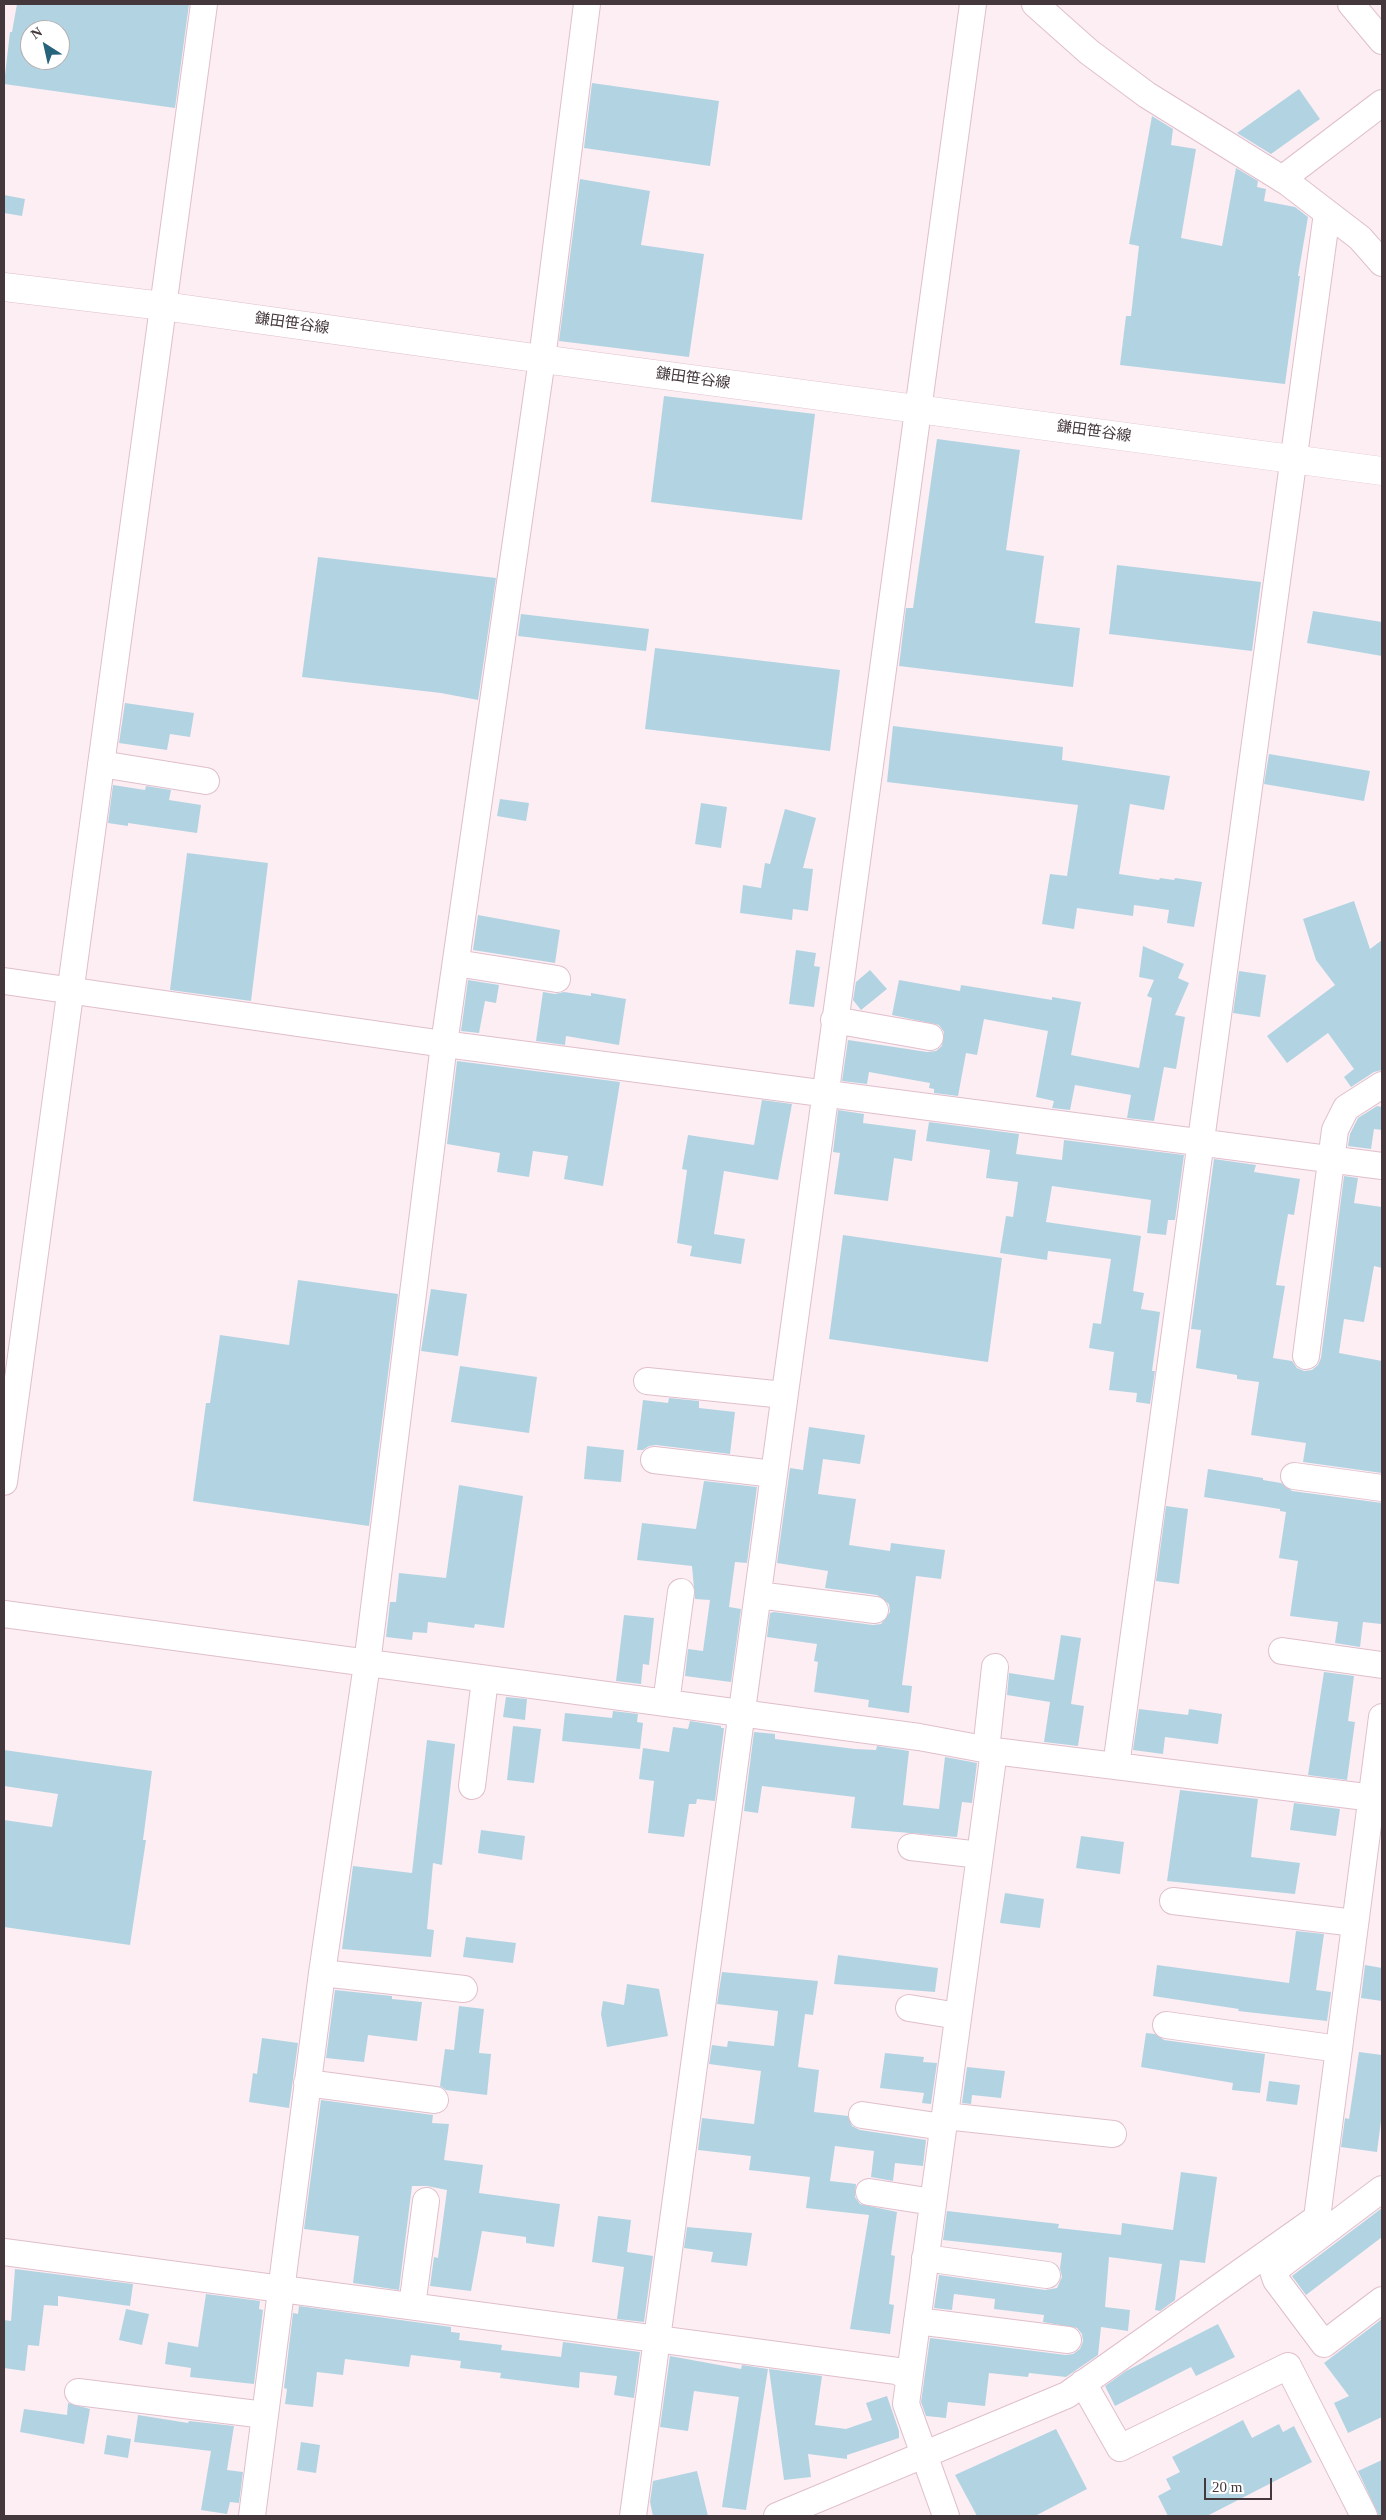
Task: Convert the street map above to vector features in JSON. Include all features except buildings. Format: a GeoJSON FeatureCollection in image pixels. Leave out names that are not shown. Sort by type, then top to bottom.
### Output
{"type":"FeatureCollection","features":[{"type":"Feature","properties":{"kind":"street"},"geometry":{"type":"LineString","coordinates":[[4,1482],[204,4]]}},
{"type":"Feature","properties":{"kind":"street"},"geometry":{"type":"LineString","coordinates":[[252,2516],[307,2083],[367,1664],[444,1044],[542,359],[587,4]]}},
{"type":"Feature","properties":{"kind":"street"},"geometry":{"type":"LineString","coordinates":[[633,2516],[758,1596],[824,1093],[973,4]]}},
{"type":"Feature","properties":{"kind":"street"},"geometry":{"type":"LineString","coordinates":[[1035,4],[1089,52],[1147,95],[1282,179],[1360,238],[1382,263]]}},
{"type":"Feature","properties":{"kind":"street"},"geometry":{"type":"LineString","coordinates":[[1351,4],[1382,42]]}},
{"type":"Feature","properties":{"kind":"street"},"geometry":{"type":"LineString","coordinates":[[1282,179],[1382,103]]}},
{"type":"Feature","properties":{"kind":"street"},"geometry":{"type":"LineString","coordinates":[[1116,1766],[1327,213]]}},
{"type":"Feature","properties":{"kind":"street","name":"鎌田笹谷線"},"geometry":{"type":"LineString","coordinates":[[4,287],[163,306],[542,359],[1382,471]]}},
{"type":"Feature","properties":{"kind":"street"},"geometry":{"type":"LineString","coordinates":[[101,764],[206,781]]}},
{"type":"Feature","properties":{"kind":"street"},"geometry":{"type":"LineString","coordinates":[[456,963],[557,979]]}},
{"type":"Feature","properties":{"kind":"street"},"geometry":{"type":"LineString","coordinates":[[4,981],[444,1044],[1382,1166]]}},
{"type":"Feature","properties":{"kind":"street"},"geometry":{"type":"LineString","coordinates":[[834,1020],[930,1037]]}},
{"type":"Feature","properties":{"kind":"street"},"geometry":{"type":"LineString","coordinates":[[1306,1356],[1336,1130],[1343,1112],[1352,1103],[1382,1085]]}},
{"type":"Feature","properties":{"kind":"street"},"geometry":{"type":"LineString","coordinates":[[647,1381],[784,1395]]}},
{"type":"Feature","properties":{"kind":"street"},"geometry":{"type":"LineString","coordinates":[[654,1460],[774,1474]]}},
{"type":"Feature","properties":{"kind":"street"},"geometry":{"type":"LineString","coordinates":[[1294,1476],[1382,1488]]}},
{"type":"Feature","properties":{"kind":"street"},"geometry":{"type":"LineString","coordinates":[[666,1703],[681,1592]]}},
{"type":"Feature","properties":{"kind":"street"},"geometry":{"type":"LineString","coordinates":[[758,1596],[875,1610]]}},
{"type":"Feature","properties":{"kind":"street"},"geometry":{"type":"LineString","coordinates":[[4,1614],[919,1737],[990,1750],[1377,1799]]}},
{"type":"Feature","properties":{"kind":"street"},"geometry":{"type":"LineString","coordinates":[[1282,1651],[1382,1665]]}},
{"type":"Feature","properties":{"kind":"street"},"geometry":{"type":"LineString","coordinates":[[946,2516],[906,2404],[980,1855],[996,1667]]}},
{"type":"Feature","properties":{"kind":"street"},"geometry":{"type":"LineString","coordinates":[[472,1786],[485,1679]]}},
{"type":"Feature","properties":{"kind":"street"},"geometry":{"type":"LineString","coordinates":[[777,2516],[923,2453],[1067,2395],[1317,2218],[1355,1923],[1377,1799],[1382,1716]]}},
{"type":"Feature","properties":{"kind":"street"},"geometry":{"type":"LineString","coordinates":[[911,1847],[980,1855]]}},
{"type":"Feature","properties":{"kind":"street"},"geometry":{"type":"LineString","coordinates":[[1173,1901],[1355,1923]]}},
{"type":"Feature","properties":{"kind":"street"},"geometry":{"type":"LineString","coordinates":[[322,1973],[464,1989]]}},
{"type":"Feature","properties":{"kind":"street"},"geometry":{"type":"LineString","coordinates":[[909,2008],[958,2016]]}},
{"type":"Feature","properties":{"kind":"street"},"geometry":{"type":"LineString","coordinates":[[1166,2025],[1339,2049]]}},
{"type":"Feature","properties":{"kind":"street"},"geometry":{"type":"LineString","coordinates":[[307,2083],[435,2100]]}},
{"type":"Feature","properties":{"kind":"street"},"geometry":{"type":"LineString","coordinates":[[862,2116],[1113,2134]]}},
{"type":"Feature","properties":{"kind":"street"},"geometry":{"type":"LineString","coordinates":[[1382,2189],[1273,2271],[1276,2280],[1324,2344],[1382,2300]]}},
{"type":"Feature","properties":{"kind":"street"},"geometry":{"type":"LineString","coordinates":[[869,2192],[933,2202]]}},
{"type":"Feature","properties":{"kind":"street"},"geometry":{"type":"LineString","coordinates":[[412,2306],[426,2201]]}},
{"type":"Feature","properties":{"kind":"street"},"geometry":{"type":"LineString","coordinates":[[4,2252],[897,2371],[909,2378]]}},
{"type":"Feature","properties":{"kind":"street"},"geometry":{"type":"LineString","coordinates":[[925,2258],[1047,2275]]}},
{"type":"Feature","properties":{"kind":"street"},"geometry":{"type":"LineString","coordinates":[[917,2321],[1068,2340]]}},
{"type":"Feature","properties":{"kind":"street"},"geometry":{"type":"LineString","coordinates":[[1082,2383],[1120,2448],[1288,2366],[1364,2516]]}},
{"type":"Feature","properties":{"kind":"street"},"geometry":{"type":"LineString","coordinates":[[78,2392],[265,2415]]}}]}
